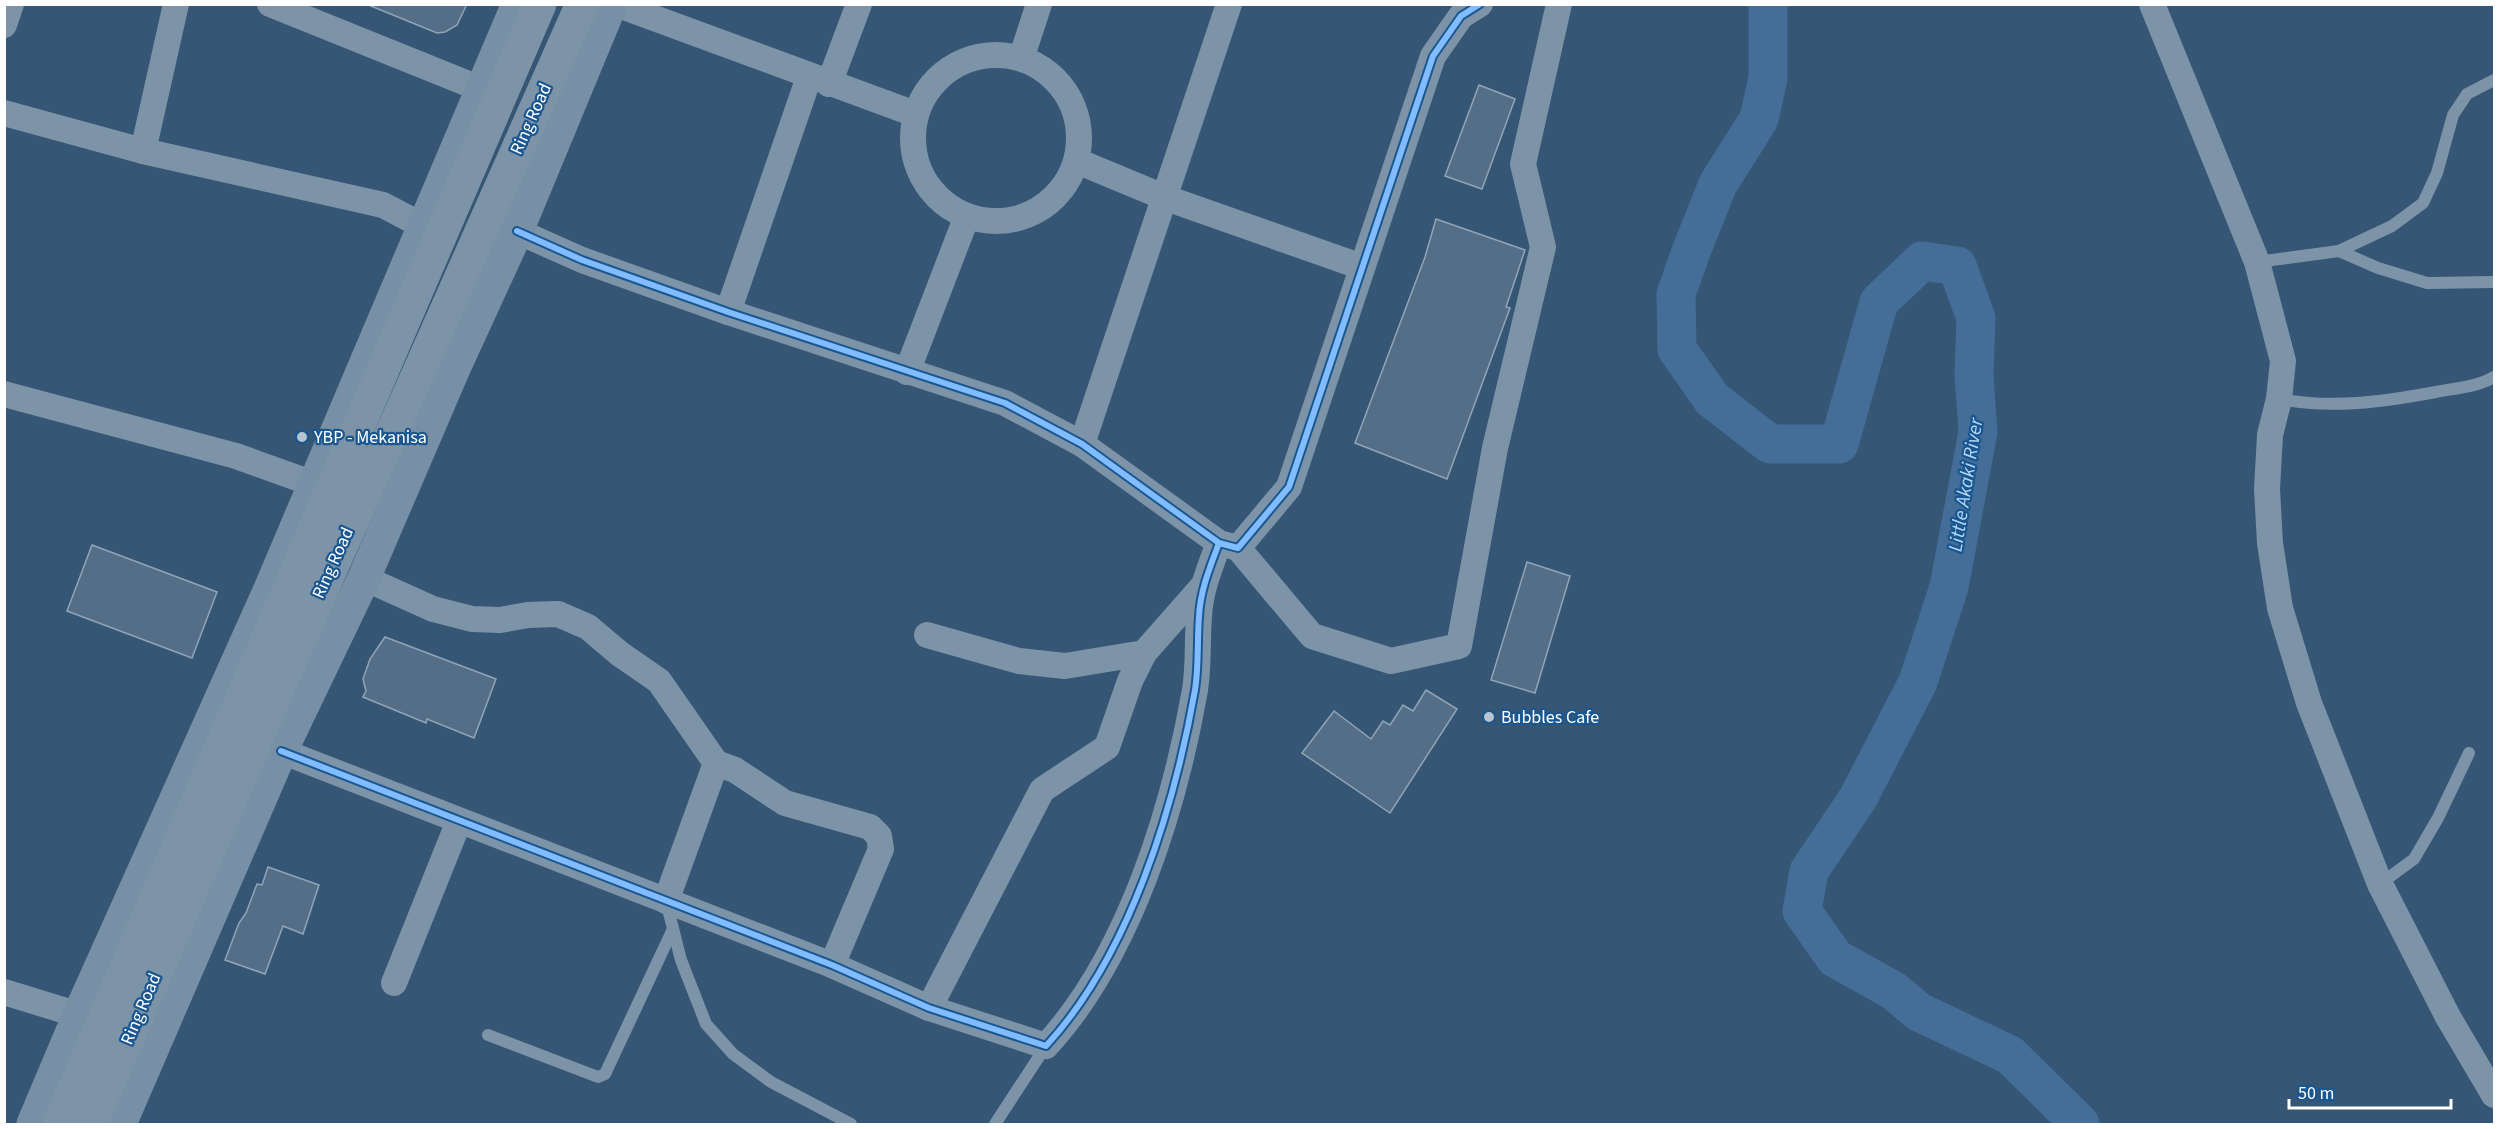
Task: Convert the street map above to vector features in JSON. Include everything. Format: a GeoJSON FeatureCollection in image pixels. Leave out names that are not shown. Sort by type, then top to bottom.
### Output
{"type":"FeatureCollection","features":[{"type":"Feature","properties":{"kind":"highway","name":"Ring Road"},"geometry":{"type":"LineString","coordinates":[[58,1125],[540,4]]}},
{"type":"Feature","properties":{"kind":"highway","name":"Ring Road"},"geometry":{"type":"LineString","coordinates":[[91,1125],[282,680],[582,4]]}},
{"type":"Feature","properties":{"kind":"street"},"geometry":{"type":"LineString","coordinates":[[4,25],[11,4]]}},
{"type":"Feature","properties":{"kind":"street"},"geometry":{"type":"LineString","coordinates":[[143,151],[176,4]]}},
{"type":"Feature","properties":{"kind":"street"},"geometry":{"type":"LineString","coordinates":[[270,4],[481,89]]}},
{"type":"Feature","properties":{"kind":"street"},"geometry":{"type":"LineString","coordinates":[[33,1125],[79,1015],[265,600],[518,4]]}},
{"type":"Feature","properties":{"kind":"street"},"geometry":{"type":"LineString","coordinates":[[120,1125],[280,751],[364,578],[455,366],[517,231],[610,4]]}},
{"type":"Feature","properties":{"kind":"street"},"geometry":{"type":"LineString","coordinates":[[616,4],[915,114]]}},
{"type":"Feature","properties":{"kind":"street"},"geometry":{"type":"LineString","coordinates":[[728,312],[819,80],[859,4]]}},
{"type":"Feature","properties":{"kind":"street"},"geometry":{"type":"LineString","coordinates":[[1022,56],[1039,4]]}},
{"type":"Feature","properties":{"kind":"street"},"geometry":{"type":"LineString","coordinates":[[1082,444],[1229,4]]}},
{"type":"Feature","properties":{"kind":"street"},"geometry":{"type":"LineString","coordinates":[[929,1008],[1042,790],[1107,747],[1130,681],[1143,653],[1203,586],[1229,545],[1289,487],[1433,56],[1461,16],[1480,4]]}},
{"type":"Feature","properties":{"kind":"street"},"geometry":{"type":"LineString","coordinates":[[517,231],[582,260],[728,312],[1005,403],[1082,444],[1229,545],[1312,636],[1391,661],[1459,646],[1495,448],[1543,247],[1523,164],[1559,4]]}},
{"type":"Feature","properties":{"kind":"street"},"geometry":{"type":"LineString","coordinates":[[2152,4],[2257,262],[2283,361],[2279,399],[2270,435],[2267,489],[2270,543],[2280,608],[2308,703],[2380,884],[2448,1017],[2494,1095]]}},
{"type":"Feature","properties":{"kind":"street"},"geometry":{"type":"LineString","coordinates":[[997,54],[1022,56],[1045,70],[1064,88],[1076,111],[1080,136],[1077,161],[1065,186],[1046,206],[1021,218],[993,221],[967,216],[944,203],[927,183],[916,160],[913,134],[915,114],[930,87],[949,69],[972,58],[997,54]]}},
{"type":"Feature","properties":{"kind":"street"},"geometry":{"type":"LineString","coordinates":[[4,113],[143,151],[383,205],[423,226]]}},
{"type":"Feature","properties":{"kind":"street"},"geometry":{"type":"LineString","coordinates":[[1077,161],[1166,198],[1362,267]]}},
{"type":"Feature","properties":{"kind":"street"},"geometry":{"type":"LineString","coordinates":[[908,372],[967,216]]}},
{"type":"Feature","properties":{"kind":"street"},"geometry":{"type":"LineString","coordinates":[[4,394],[236,456],[314,484]]}},
{"type":"Feature","properties":{"kind":"street"},"geometry":{"type":"LineString","coordinates":[[364,578],[433,609],[472,619],[500,620],[528,615],[558,614],[588,627],[620,654],[659,681],[716,762],[735,770],[785,803],[870,827],[879,836],[881,849],[832,965]]}},
{"type":"Feature","properties":{"kind":"street"},"geometry":{"type":"LineString","coordinates":[[280,751],[832,965],[929,1008],[1046,1046],[1081,1004],[1100,972],[1136,900],[1147,869],[1186,736],[1195,686],[1199,647],[1198,617],[1203,586]]}},
{"type":"Feature","properties":{"kind":"street"},"geometry":{"type":"LineString","coordinates":[[927,635],[1019,661],[1065,666],[1143,653]]}},
{"type":"Feature","properties":{"kind":"street"},"geometry":{"type":"LineString","coordinates":[[666,901],[716,762]]}},
{"type":"Feature","properties":{"kind":"street"},"geometry":{"type":"LineString","coordinates":[[394,983],[459,821]]}},
{"type":"Feature","properties":{"kind":"street"},"geometry":{"type":"LineString","coordinates":[[4,992],[79,1015]]}},
{"type":"Feature","properties":{"kind":"lane"},"geometry":{"type":"LineString","coordinates":[[2257,262],[2339,251],[2392,226],[2423,203],[2438,173],[2453,115],[2467,94],[2494,80]]}},
{"type":"Feature","properties":{"kind":"lane"},"geometry":{"type":"LineString","coordinates":[[2339,251],[2378,268],[2427,283],[2494,282]]}},
{"type":"Feature","properties":{"kind":"lane"},"geometry":{"type":"LineString","coordinates":[[2279,399],[2311,405],[2366,405],[2475,385],[2494,377]]}},
{"type":"Feature","properties":{"kind":"lane"},"geometry":{"type":"LineString","coordinates":[[2380,884],[2414,859],[2438,818],[2469,753]]}},
{"type":"Feature","properties":{"kind":"lane"},"geometry":{"type":"LineString","coordinates":[[666,901],[672,931],[706,1024],[733,1054],[771,1082],[851,1125]]}},
{"type":"Feature","properties":{"kind":"lane"},"geometry":{"type":"LineString","coordinates":[[488,1035],[598,1077],[605,1074],[672,931]]}},
{"type":"Feature","properties":{"kind":"lane"},"geometry":{"type":"LineString","coordinates":[[995,1125],[1046,1046]]}},
{"type":"Feature","properties":{"kind":"building"},"geometry":{"type":"Polygon","coordinates":[[[366,4],[467,4],[457,25],[445,32],[437,33],[366,4]]]}},
{"type":"Feature","properties":{"kind":"building"},"geometry":{"type":"Polygon","coordinates":[[[1479,85],[1515,99],[1482,189],[1445,176],[1479,85]]]}},
{"type":"Feature","properties":{"kind":"building"},"geometry":{"type":"Polygon","coordinates":[[[1436,219],[1525,250],[1506,307],[1510,308],[1447,479],[1355,443],[1425,257],[1436,219]]]}},
{"type":"Feature","properties":{"kind":"building"},"geometry":{"type":"Polygon","coordinates":[[[92,545],[217,592],[192,658],[67,611],[92,545]]]}},
{"type":"Feature","properties":{"kind":"building"},"geometry":{"type":"Polygon","coordinates":[[[1527,562],[1570,576],[1535,693],[1491,680],[1527,562]]]}},
{"type":"Feature","properties":{"kind":"building"},"geometry":{"type":"Polygon","coordinates":[[[385,637],[496,679],[474,738],[427,719],[426,723],[363,697],[366,691],[363,679],[370,659],[385,637]]]}},
{"type":"Feature","properties":{"kind":"building"},"geometry":{"type":"Polygon","coordinates":[[[1426,690],[1457,709],[1390,813],[1302,753],[1334,711],[1371,739],[1383,721],[1390,725],[1403,705],[1413,711],[1426,690]]]}},
{"type":"Feature","properties":{"kind":"building"},"geometry":{"type":"Polygon","coordinates":[[[268,867],[319,885],[303,934],[283,926],[265,974],[225,960],[257,884],[262,885],[268,867]]]}},
{"type":"Feature","properties":{"kind":"waterway","name":"Little Akaki River"},"geometry":{"type":"LineString","coordinates":[[1768,4],[1768,78],[1759,119],[1718,184],[1692,249],[1676,294],[1677,349],[1712,399],[1770,444],[1839,444],[1879,302],[1922,261],[1957,266],[1976,318],[1974,375],[1978,432],[1949,587],[1918,682],[1858,798],[1809,871],[1802,911],[1835,958],[1894,991],[1919,1012],[2010,1055],[2080,1124]]}},
{"type":"Feature","properties":{"kind":"cycle path"},"geometry":{"type":"LineString","coordinates":[[517,231],[582,260],[728,312],[1005,403],[1082,444],[1219,543],[1238,548],[1289,487],[1433,56],[1461,16],[1480,4]]}},
{"type":"Feature","properties":{"kind":"cycle path"},"geometry":{"type":"LineString","coordinates":[[281,751],[832,965],[929,1008],[1046,1046],[1075,1010],[1101,969],[1124,925],[1161,831],[1175,783],[1195,690],[1201,598],[1219,543]]}},
{"type":"Feature","properties":{"kind":"place","name":"YBP - Mekanisa"},"geometry":{"type":"Point","coordinates":[302,437]}},
{"type":"Feature","properties":{"kind":"place","name":"Bubbles Cafe"},"geometry":{"type":"Point","coordinates":[1489,717]}}]}
